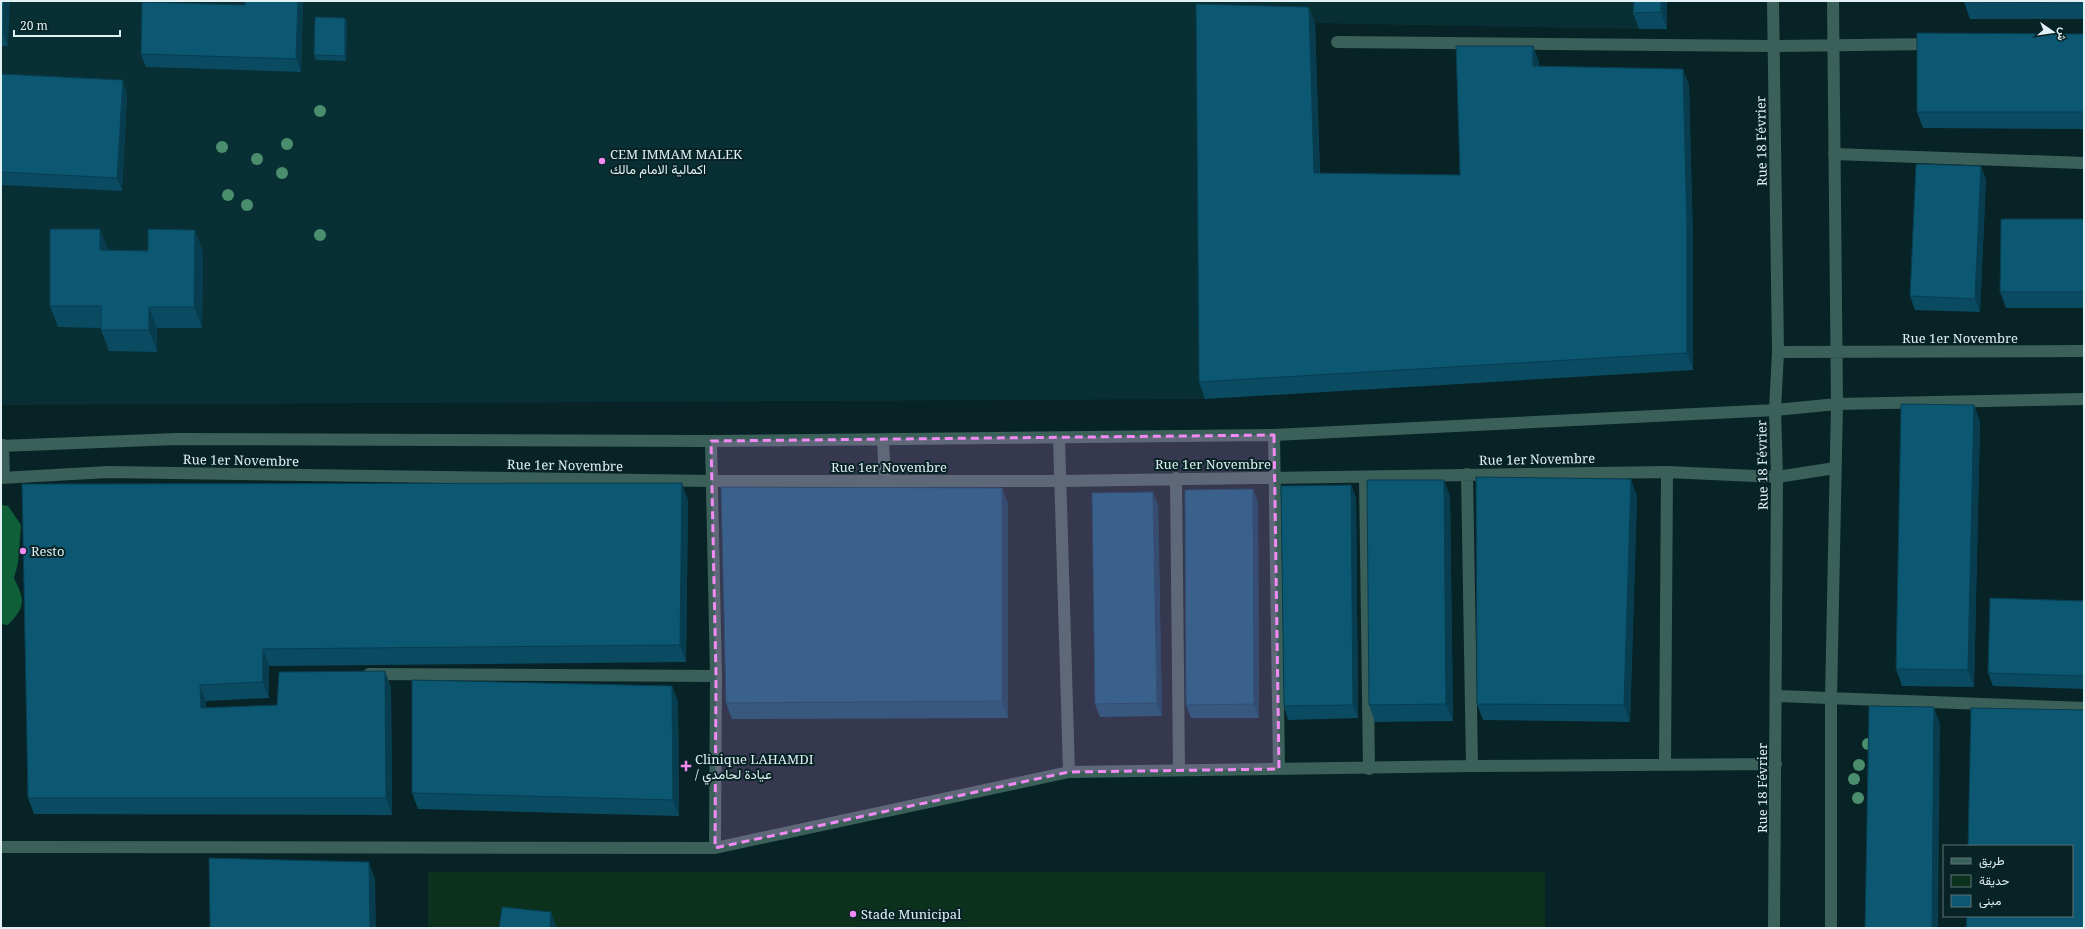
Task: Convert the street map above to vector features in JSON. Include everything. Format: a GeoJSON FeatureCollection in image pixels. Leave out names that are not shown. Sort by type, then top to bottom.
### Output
{"type":"FeatureCollection","features":[{"type":"Feature","properties":{"kind":"street","name":"Rue 18 Février"},"geometry":{"type":"LineString","coordinates":[[1773,1],[1778,352],[1775,410],[1777,477],[1774,928]]}},
{"type":"Feature","properties":{"kind":"street"},"geometry":{"type":"LineString","coordinates":[[1831,928],[1831,699],[1837,404],[1833,1]]}},
{"type":"Feature","properties":{"kind":"street"},"geometry":{"type":"LineString","coordinates":[[1336,42],[1773,46],[1833,44],[1943,44]]}},
{"type":"Feature","properties":{"kind":"street"},"geometry":{"type":"LineString","coordinates":[[1834,154],[2084,163]]}},
{"type":"Feature","properties":{"kind":"street","name":"Rue 1er Novembre"},"geometry":{"type":"LineString","coordinates":[[1778,352],[2084,351]]}},
{"type":"Feature","properties":{"kind":"street"},"geometry":{"type":"LineString","coordinates":[[1837,404],[2084,399]]}},
{"type":"Feature","properties":{"kind":"street","name":"Rue 1er Novembre"},"geometry":{"type":"LineString","coordinates":[[2,446],[176,439],[711,441],[1274,435],[1775,410],[1837,404]]}},
{"type":"Feature","properties":{"kind":"street"},"geometry":{"type":"LineString","coordinates":[[1274,435],[1279,769]]}},
{"type":"Feature","properties":{"kind":"street"},"geometry":{"type":"LineString","coordinates":[[1059,438],[1069,772]]}},
{"type":"Feature","properties":{"kind":"street"},"geometry":{"type":"LineString","coordinates":[[883,440],[885,481]]}},
{"type":"Feature","properties":{"kind":"street"},"geometry":{"type":"LineString","coordinates":[[711,441],[716,676],[715,848]]}},
{"type":"Feature","properties":{"kind":"street"},"geometry":{"type":"LineString","coordinates":[[2,446],[3,478]]}},
{"type":"Feature","properties":{"kind":"street","name":"Rue 1er Novembre"},"geometry":{"type":"LineString","coordinates":[[3,478],[108,472],[711,481],[1061,481],[1176,478],[1365,477],[1467,474],[1666,472],[1777,477],[1835,468]]}},
{"type":"Feature","properties":{"kind":"street"},"geometry":{"type":"LineString","coordinates":[[1665,764],[1666,472]]}},
{"type":"Feature","properties":{"kind":"street"},"geometry":{"type":"LineString","coordinates":[[1467,474],[1472,766]]}},
{"type":"Feature","properties":{"kind":"street"},"geometry":{"type":"LineString","coordinates":[[1365,477],[1369,769]]}},
{"type":"Feature","properties":{"kind":"street"},"geometry":{"type":"LineString","coordinates":[[1176,478],[1180,770]]}},
{"type":"Feature","properties":{"kind":"street"},"geometry":{"type":"LineString","coordinates":[[358,674],[716,676]]}},
{"type":"Feature","properties":{"kind":"street"},"geometry":{"type":"LineString","coordinates":[[1776,696],[2084,708]]}},
{"type":"Feature","properties":{"kind":"street"},"geometry":{"type":"LineString","coordinates":[[1,847],[715,848],[1069,772],[1369,769],[1472,766],[1776,764]]}},
{"type":"Feature","properties":{"kind":"highlighted area"},"geometry":{"type":"Polygon","coordinates":[[[1274,435],[1279,769],[1069,772],[715,848],[716,676],[711,441],[1274,435]]]}},
{"type":"Feature","properties":{"kind":"shaded area","name":"CEM IMMAM MALEK اكمالية الامام مالك"},"geometry":{"type":"Polygon","coordinates":[[[10,1],[250,1],[250,18],[146,67],[301,72],[303,1],[1639,1],[1639,29],[1202,21],[1205,399],[1,405],[1,46],[8,46],[10,1]],[[109,328],[156,352],[157,328],[109,328]]]}},
{"type":"Feature","properties":{"kind":"green space"},"geometry":{"type":"Polygon","coordinates":[[[1,505],[8,506],[21,525],[18,563],[14,578],[22,598],[22,603],[18,613],[8,625],[1,624],[1,505]]]}},
{"type":"Feature","properties":{"kind":"green space","name":"Stade Municipal"},"geometry":{"type":"Polygon","coordinates":[[[428,872],[1545,872],[1545,928],[428,928],[428,872]]]}},
{"type":"Feature","properties":{"kind":"building"},"geometry":{"type":"Polygon","coordinates":[[[1,1],[4,1],[3,33],[1,33],[1,1]]]}},
{"type":"Feature","properties":{"kind":"building"},"geometry":{"type":"Polygon","coordinates":[[[245,1],[298,1],[296,59],[141,54],[142,2],[245,5],[245,1]]]}},
{"type":"Feature","properties":{"kind":"building"},"geometry":{"type":"Polygon","coordinates":[[[1634,1],[1661,1],[1661,12],[1633,13],[1634,1]]]}},
{"type":"Feature","properties":{"kind":"building"},"geometry":{"type":"Polygon","coordinates":[[[2084,1],[2084,3],[1964,2],[2084,1]]]}},
{"type":"Feature","properties":{"kind":"building"},"geometry":{"type":"Polygon","coordinates":[[[1196,4],[1309,7],[1314,173],[1460,175],[1456,46],[1533,46],[1533,66],[1683,69],[1687,229],[1687,353],[1199,382],[1196,4]]]}},
{"type":"Feature","properties":{"kind":"building"},"geometry":{"type":"Polygon","coordinates":[[[315,17],[345,18],[345,56],[314,55],[315,17]]]}},
{"type":"Feature","properties":{"kind":"building"},"geometry":{"type":"Polygon","coordinates":[[[1917,33],[2084,34],[2084,112],[1917,112],[1917,33]]]}},
{"type":"Feature","properties":{"kind":"building"},"geometry":{"type":"Polygon","coordinates":[[[1,74],[123,80],[117,178],[1,172],[1,74]]]}},
{"type":"Feature","properties":{"kind":"building"},"geometry":{"type":"Polygon","coordinates":[[[1916,164],[1981,166],[1975,299],[1910,296],[1916,164]]]}},
{"type":"Feature","properties":{"kind":"building"},"geometry":{"type":"Polygon","coordinates":[[[2001,219],[2084,219],[2084,292],[2000,292],[2001,219]]]}},
{"type":"Feature","properties":{"kind":"building"},"geometry":{"type":"Polygon","coordinates":[[[50,229],[100,229],[100,250],[148,251],[148,229],[195,230],[194,307],[149,307],[149,330],[101,330],[101,306],[50,306],[50,229]]]}},
{"type":"Feature","properties":{"kind":"building"},"geometry":{"type":"Polygon","coordinates":[[[1901,404],[1974,405],[1968,670],[1896,669],[1901,404]]]}},
{"type":"Feature","properties":{"kind":"building"},"geometry":{"type":"Polygon","coordinates":[[[1476,477],[1631,479],[1624,705],[1477,704],[1476,477]]]}},
{"type":"Feature","properties":{"kind":"building"},"geometry":{"type":"Polygon","coordinates":[[[1367,480],[1444,480],[1446,704],[1369,705],[1367,480]]]}},
{"type":"Feature","properties":{"kind":"building"},"geometry":{"type":"Polygon","coordinates":[[[682,483],[680,645],[263,649],[263,682],[200,685],[201,708],[277,705],[279,672],[385,671],[386,798],[28,798],[22,484],[682,483]]]}},
{"type":"Feature","properties":{"kind":"building"},"geometry":{"type":"Polygon","coordinates":[[[1351,485],[1353,705],[1284,706],[1281,486],[1351,485]]]}},
{"type":"Feature","properties":{"kind":"building"},"geometry":{"type":"Polygon","coordinates":[[[721,487],[1002,488],[1002,701],[726,703],[721,487]]]}},
{"type":"Feature","properties":{"kind":"building"},"geometry":{"type":"Polygon","coordinates":[[[1253,489],[1254,704],[1186,705],[1185,490],[1253,489]]]}},
{"type":"Feature","properties":{"kind":"building"},"geometry":{"type":"Polygon","coordinates":[[[1153,492],[1157,703],[1095,704],[1092,493],[1153,492]]]}},
{"type":"Feature","properties":{"kind":"building"},"geometry":{"type":"Polygon","coordinates":[[[1990,598],[2084,601],[2084,676],[1988,673],[1990,598]]]}},
{"type":"Feature","properties":{"kind":"building"},"geometry":{"type":"Polygon","coordinates":[[[412,680],[672,686],[673,800],[412,793],[412,680]]]}},
{"type":"Feature","properties":{"kind":"building"},"geometry":{"type":"Polygon","coordinates":[[[1869,706],[1934,707],[1932,928],[1865,928],[1869,706]]]}},
{"type":"Feature","properties":{"kind":"building"},"geometry":{"type":"Polygon","coordinates":[[[1971,708],[2084,710],[2084,928],[1966,928],[1967,917],[2073,917],[2073,845],[1968,845],[1971,708]]]}},
{"type":"Feature","properties":{"kind":"building"},"geometry":{"type":"Polygon","coordinates":[[[209,858],[369,862],[370,928],[210,928],[209,858]]]}},
{"type":"Feature","properties":{"kind":"building"},"geometry":{"type":"Polygon","coordinates":[[[502,907],[551,912],[550,928],[499,928],[502,907]]]}},
{"type":"Feature","properties":{"kind":"place","name":"CEM IMMAM MALEK اكمالية الامام مالك"},"geometry":{"type":"Point","coordinates":[602,161]}},
{"type":"Feature","properties":{"kind":"place","name":"Resto"},"geometry":{"type":"Point","coordinates":[23,551]}},
{"type":"Feature","properties":{"kind":"place","name":"Clinique LAHAMDI / عيادة لحامدي"},"geometry":{"type":"Point","coordinates":[686,766]}},
{"type":"Feature","properties":{"kind":"place","name":"Stade Municipal"},"geometry":{"type":"Point","coordinates":[853,914]}}]}
